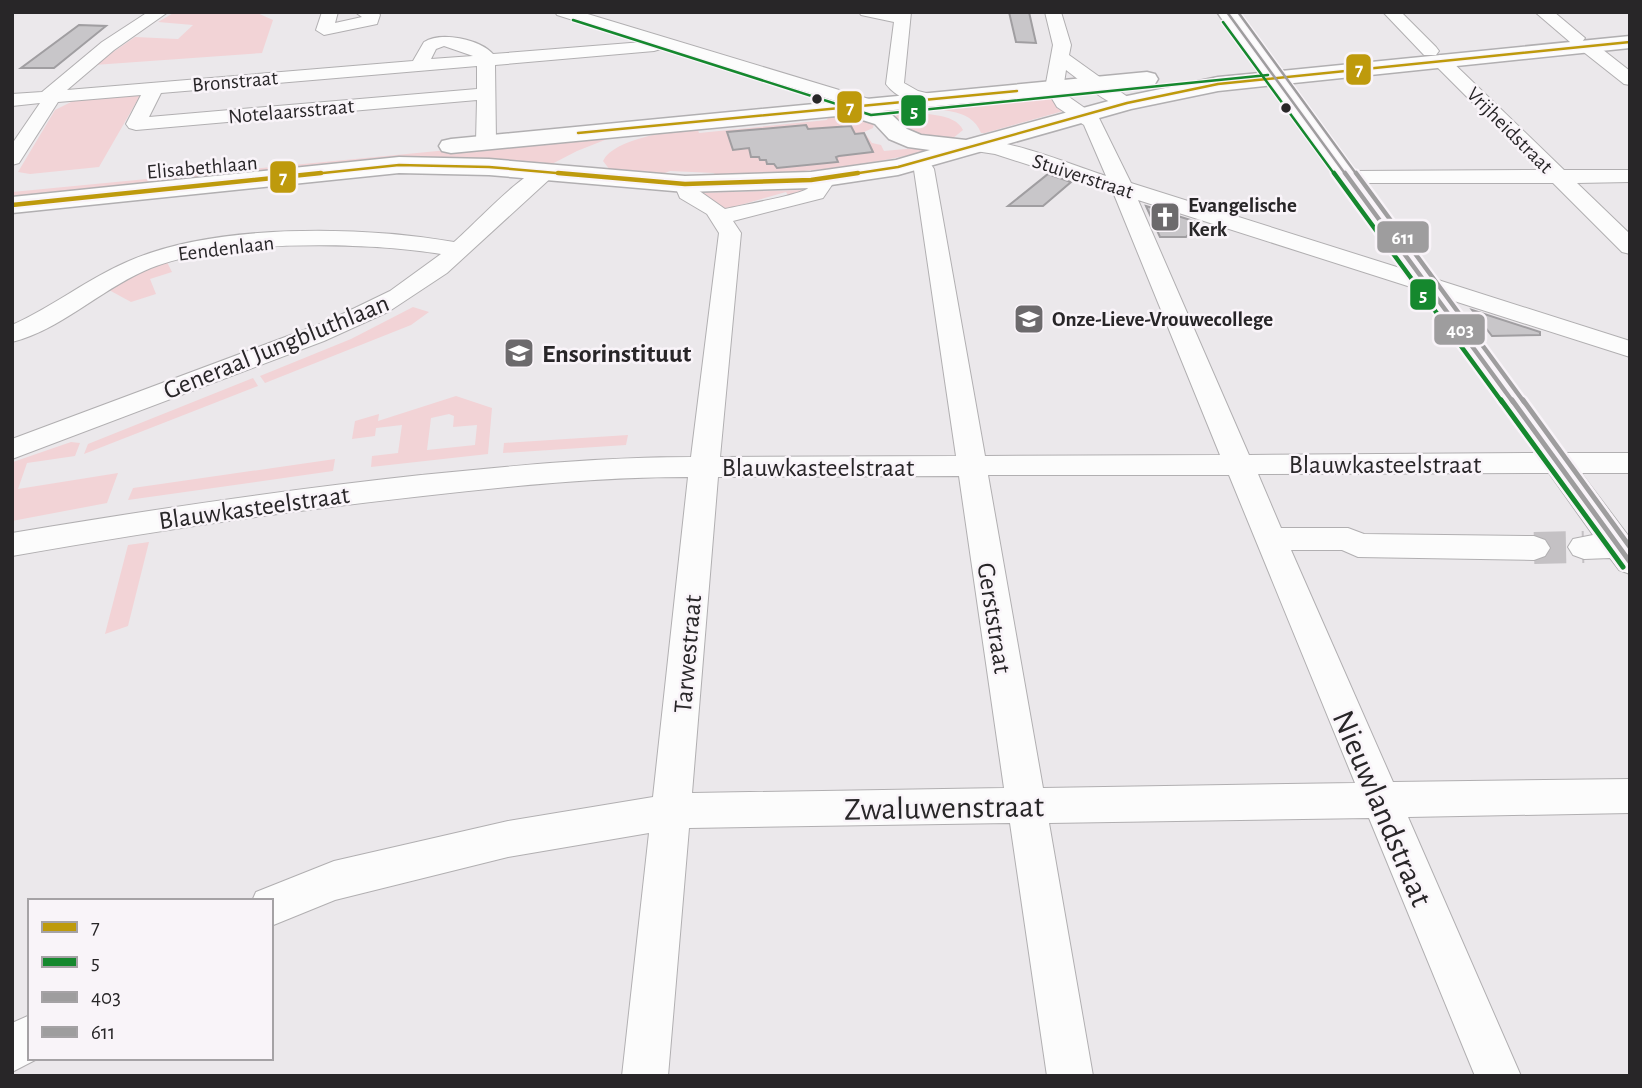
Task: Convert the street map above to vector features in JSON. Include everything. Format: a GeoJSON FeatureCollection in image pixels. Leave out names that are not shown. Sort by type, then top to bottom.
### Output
{"type":"FeatureCollection","features":[{"type":"Feature","properties":{"kind":"main road"},"geometry":{"type":"LineString","coordinates":[[1227,12],[1271,71]]}},
{"type":"Feature","properties":{"kind":"main road","name":"Elisabethlaan"},"geometry":{"type":"LineString","coordinates":[[12,185],[1098,83],[1435,56],[1581,42],[1630,33]]}},
{"type":"Feature","properties":{"kind":"main road","name":"Elisabethlaan"},"geometry":{"type":"LineString","coordinates":[[1581,42],[1630,42]]}},
{"type":"Feature","properties":{"kind":"main road","name":"Elisabethlaan"},"geometry":{"type":"LineString","coordinates":[[12,205],[399,165],[489,167],[685,184],[748,184],[825,179],[882,171],[1127,103],[1271,71]]}},
{"type":"Feature","properties":{"kind":"main road","name":"Elisabethlaan"},"geometry":{"type":"LineString","coordinates":[[872,106],[952,115],[968,124],[976,146]]}},
{"type":"Feature","properties":{"kind":"main road","name":"Elisabethlaan"},"geometry":{"type":"LineString","coordinates":[[846,108],[883,119],[898,134],[917,142],[976,146]]}},
{"type":"Feature","properties":{"kind":"main road","name":"Elisabethlaan"},"geometry":{"type":"LineString","coordinates":[[546,172],[629,136],[684,123]]}},
{"type":"Feature","properties":{"kind":"main road"},"geometry":{"type":"LineString","coordinates":[[606,146],[597,161],[602,171],[617,180]]}},
{"type":"Feature","properties":{"kind":"street"},"geometry":{"type":"LineString","coordinates":[[12,115],[50,97],[108,46],[160,12]]}},
{"type":"Feature","properties":{"kind":"street"},"geometry":{"type":"LineString","coordinates":[[330,12],[324,30],[371,20],[372,15],[363,12]]}},
{"type":"Feature","properties":{"kind":"street"},"geometry":{"type":"LineString","coordinates":[[563,12],[598,21]]}},
{"type":"Feature","properties":{"kind":"street"},"geometry":{"type":"LineString","coordinates":[[576,12],[805,88],[872,106]]}},
{"type":"Feature","properties":{"kind":"street"},"geometry":{"type":"LineString","coordinates":[[867,12],[902,15],[895,84],[910,94],[931,100]]}},
{"type":"Feature","properties":{"kind":"street"},"geometry":{"type":"LineString","coordinates":[[1053,12],[1062,45],[1055,83],[1064,103],[1082,115]]}},
{"type":"Feature","properties":{"kind":"street","name":"Vrijheidstraat"},"geometry":{"type":"LineString","coordinates":[[1391,12],[1630,247]]}},
{"type":"Feature","properties":{"kind":"street"},"geometry":{"type":"LineString","coordinates":[[1544,12],[1630,80]]}},
{"type":"Feature","properties":{"kind":"street"},"geometry":{"type":"LineString","coordinates":[[622,49],[634,42],[634,33]]}},
{"type":"Feature","properties":{"kind":"street","name":"Bronstraat"},"geometry":{"type":"LineString","coordinates":[[12,100],[622,49],[654,46],[663,42]]}},
{"type":"Feature","properties":{"kind":"street"},"geometry":{"type":"LineString","coordinates":[[1061,58],[1127,103]]}},
{"type":"Feature","properties":{"kind":"street"},"geometry":{"type":"LineString","coordinates":[[485,142],[486,61]]}},
{"type":"Feature","properties":{"kind":"street"},"geometry":{"type":"LineString","coordinates":[[1271,71],[1624,554]]}},
{"type":"Feature","properties":{"kind":"street","name":"Notelaarsstraat"},"geometry":{"type":"LineString","coordinates":[[154,88],[136,124],[486,94]]}},
{"type":"Feature","properties":{"kind":"street"},"geometry":{"type":"LineString","coordinates":[[805,88],[846,108]]}},
{"type":"Feature","properties":{"kind":"street"},"geometry":{"type":"LineString","coordinates":[[12,159],[49,104],[50,97]]}},
{"type":"Feature","properties":{"kind":"street","name":"Nieuwlandstraat"},"geometry":{"type":"LineString","coordinates":[[1082,115],[1092,122],[1122,188],[1498,1076]]}},
{"type":"Feature","properties":{"kind":"street","name":"Stuiverstraat"},"geometry":{"type":"LineString","coordinates":[[976,146],[997,148],[1630,349]]}},
{"type":"Feature","properties":{"kind":"street","name":"Gerststraat"},"geometry":{"type":"LineString","coordinates":[[918,162],[924,169],[1070,1076]]}},
{"type":"Feature","properties":{"kind":"street","name":"Generaal Jungbluthlaan"},"geometry":{"type":"LineString","coordinates":[[12,449],[359,316],[425,279],[546,172]]}},
{"type":"Feature","properties":{"kind":"street"},"geometry":{"type":"LineString","coordinates":[[1347,177],[1630,176]]}},
{"type":"Feature","properties":{"kind":"street","name":"Elisabethlaan"},"geometry":{"type":"LineString","coordinates":[[726,225],[754,211],[815,193],[825,179]]}},
{"type":"Feature","properties":{"kind":"street"},"geometry":{"type":"LineString","coordinates":[[685,184],[688,192],[715,209],[726,225]]}},
{"type":"Feature","properties":{"kind":"street","name":"Tarwestraat"},"geometry":{"type":"LineString","coordinates":[[645,1076],[673,811],[726,225]]}},
{"type":"Feature","properties":{"kind":"street","name":"Eendenlaan"},"geometry":{"type":"LineString","coordinates":[[12,334],[53,316],[137,265],[177,253],[258,242],[334,239],[373,240],[459,250]]}},
{"type":"Feature","properties":{"kind":"street","name":"Blauwkasteelstraat"},"geometry":{"type":"LineString","coordinates":[[12,545],[164,518],[478,478],[617,467],[1630,463]]}},
{"type":"Feature","properties":{"kind":"street"},"geometry":{"type":"LineString","coordinates":[[1269,539],[1348,538],[1358,545],[1534,548]]}},
{"type":"Feature","properties":{"kind":"street"},"geometry":{"type":"LineString","coordinates":[[1584,547],[1624,554]]}},
{"type":"Feature","properties":{"kind":"street","name":"Zwaluwenstraat"},"geometry":{"type":"LineString","coordinates":[[273,905],[334,881],[494,842],[673,811],[1630,796]]}},
{"type":"Feature","properties":{"kind":"street"},"geometry":{"type":"LineString","coordinates":[[12,1049],[28,1039]]}},
{"type":"Feature","properties":{"kind":"shaded area"},"geometry":{"type":"Polygon","coordinates":[[[175,12],[255,12],[273,20],[262,53],[94,65],[135,37],[178,39],[193,25],[158,22],[175,12]]]}},
{"type":"Feature","properties":{"kind":"shaded area"},"geometry":{"type":"Polygon","coordinates":[[[1048,92],[1067,110],[985,133],[981,133],[976,124],[961,114],[912,107],[1048,92]]]}},
{"type":"Feature","properties":{"kind":"shaded area"},"geometry":{"type":"Polygon","coordinates":[[[141,94],[99,167],[30,174],[18,172],[55,110],[77,99],[141,94]]]}},
{"type":"Feature","properties":{"kind":"shaded area"},"geometry":{"type":"Polygon","coordinates":[[[903,113],[945,117],[959,124],[963,130],[952,139],[915,136],[893,117],[903,113]]]}},
{"type":"Feature","properties":{"kind":"shaded area"},"geometry":{"type":"Polygon","coordinates":[[[846,114],[874,123],[873,128],[864,132],[872,143],[881,145],[884,151],[916,148],[927,151],[822,169],[716,176],[714,173],[670,171],[657,176],[610,170],[603,161],[609,153],[631,141],[660,133],[697,127],[699,133],[827,120],[829,115],[846,114]]]}},
{"type":"Feature","properties":{"kind":"shaded area"},"geometry":{"type":"Polygon","coordinates":[[[613,134],[615,136],[548,166],[501,162],[12,201],[12,192],[613,134]]]}},
{"type":"Feature","properties":{"kind":"shaded area"},"geometry":{"type":"Polygon","coordinates":[[[802,190],[803,192],[789,197],[786,192],[723,210],[698,193],[802,190]]]}},
{"type":"Feature","properties":{"kind":"shaded area"},"geometry":{"type":"Polygon","coordinates":[[[167,262],[172,272],[150,279],[156,294],[131,302],[109,290],[135,274],[167,262]]]}},
{"type":"Feature","properties":{"kind":"shaded area"},"geometry":{"type":"Polygon","coordinates":[[[413,307],[429,312],[411,325],[265,383],[260,376],[351,339],[413,307]]]}},
{"type":"Feature","properties":{"kind":"shaded area"},"geometry":{"type":"Polygon","coordinates":[[[253,378],[258,386],[84,454],[88,444],[253,378]]]}},
{"type":"Feature","properties":{"kind":"shaded area"},"geometry":{"type":"Polygon","coordinates":[[[456,396],[492,408],[488,454],[371,467],[372,456],[398,453],[402,425],[376,428],[375,436],[352,439],[355,421],[379,414],[378,421],[456,396]],[[449,414],[431,418],[427,450],[475,445],[477,425],[453,427],[454,416],[449,414]]]}},
{"type":"Feature","properties":{"kind":"shaded area"},"geometry":{"type":"Polygon","coordinates":[[[628,435],[626,445],[503,453],[504,443],[628,435]]]}},
{"type":"Feature","properties":{"kind":"shaded area"},"geometry":{"type":"Polygon","coordinates":[[[71,442],[80,443],[75,456],[27,463],[18,489],[118,473],[107,503],[12,521],[13,462],[71,442]]]}},
{"type":"Feature","properties":{"kind":"shaded area"},"geometry":{"type":"Polygon","coordinates":[[[335,459],[333,471],[128,500],[133,488],[335,459]]]}},
{"type":"Feature","properties":{"kind":"shaded area"},"geometry":{"type":"Polygon","coordinates":[[[149,542],[128,626],[105,634],[128,545],[149,542]]]}},
{"type":"Feature","properties":{"kind":"building"},"geometry":{"type":"Polygon","coordinates":[[[1009,12],[1029,12],[1036,43],[1016,42],[1009,12]]]}},
{"type":"Feature","properties":{"kind":"building"},"geometry":{"type":"Polygon","coordinates":[[[79,25],[106,26],[54,68],[21,68],[79,25]]]}},
{"type":"Feature","properties":{"kind":"building"},"geometry":{"type":"Polygon","coordinates":[[[806,125],[808,129],[851,126],[855,134],[864,133],[873,152],[839,156],[836,157],[838,162],[777,168],[759,157],[751,157],[749,148],[733,150],[727,132],[806,125]]]}},
{"type":"Feature","properties":{"kind":"building"},"geometry":{"type":"Polygon","coordinates":[[[1048,174],[1071,182],[1043,206],[1008,206],[1048,174]]]}},
{"type":"Feature","properties":{"kind":"building","name":"Evangelische Kerk"},"geometry":{"type":"Polygon","coordinates":[[[1146,206],[1200,223],[1186,237],[1160,237],[1146,206]]]}},
{"type":"Feature","properties":{"kind":"building"},"geometry":{"type":"Polygon","coordinates":[[[1472,310],[1540,332],[1540,335],[1492,336],[1472,310]]]}},
{"type":"Feature","properties":{"kind":"tunnel"},"geometry":{"type":"LineString","coordinates":[[1534,548],[1584,547]]}},
{"type":"Feature","properties":{"kind":"transit line","name":"403"},"geometry":{"type":"LineString","coordinates":[[1227,12],[1630,562]]}},
{"type":"Feature","properties":{"kind":"transit line","name":"611"},"geometry":{"type":"LineString","coordinates":[[1238,12],[1630,547]]}},
{"type":"Feature","properties":{"kind":"transit line","name":"5"},"geometry":{"type":"LineString","coordinates":[[573,20],[871,115],[1268,75]]}},
{"type":"Feature","properties":{"kind":"transit line","name":"5"},"geometry":{"type":"LineString","coordinates":[[1223,22],[1623,567]]}},
{"type":"Feature","properties":{"kind":"transit line","name":"7"},"geometry":{"type":"LineString","coordinates":[[12,205],[399,165],[489,167],[685,184],[811,180],[898,167],[1127,103],[1218,84],[1630,42]]}},
{"type":"Feature","properties":{"kind":"transit line","name":"7"},"geometry":{"type":"LineString","coordinates":[[578,133],[1017,91]]}},
{"type":"Feature","properties":{"kind":"place","name":"Evangelische Kerk"},"geometry":{"type":"Point","coordinates":[1165,217]}},
{"type":"Feature","properties":{"kind":"place","name":"Onze-Lieve-Vrouwecollege"},"geometry":{"type":"Point","coordinates":[1029,319]}},
{"type":"Feature","properties":{"kind":"place","name":"Ensorinstituut"},"geometry":{"type":"Point","coordinates":[519,353]}}]}
